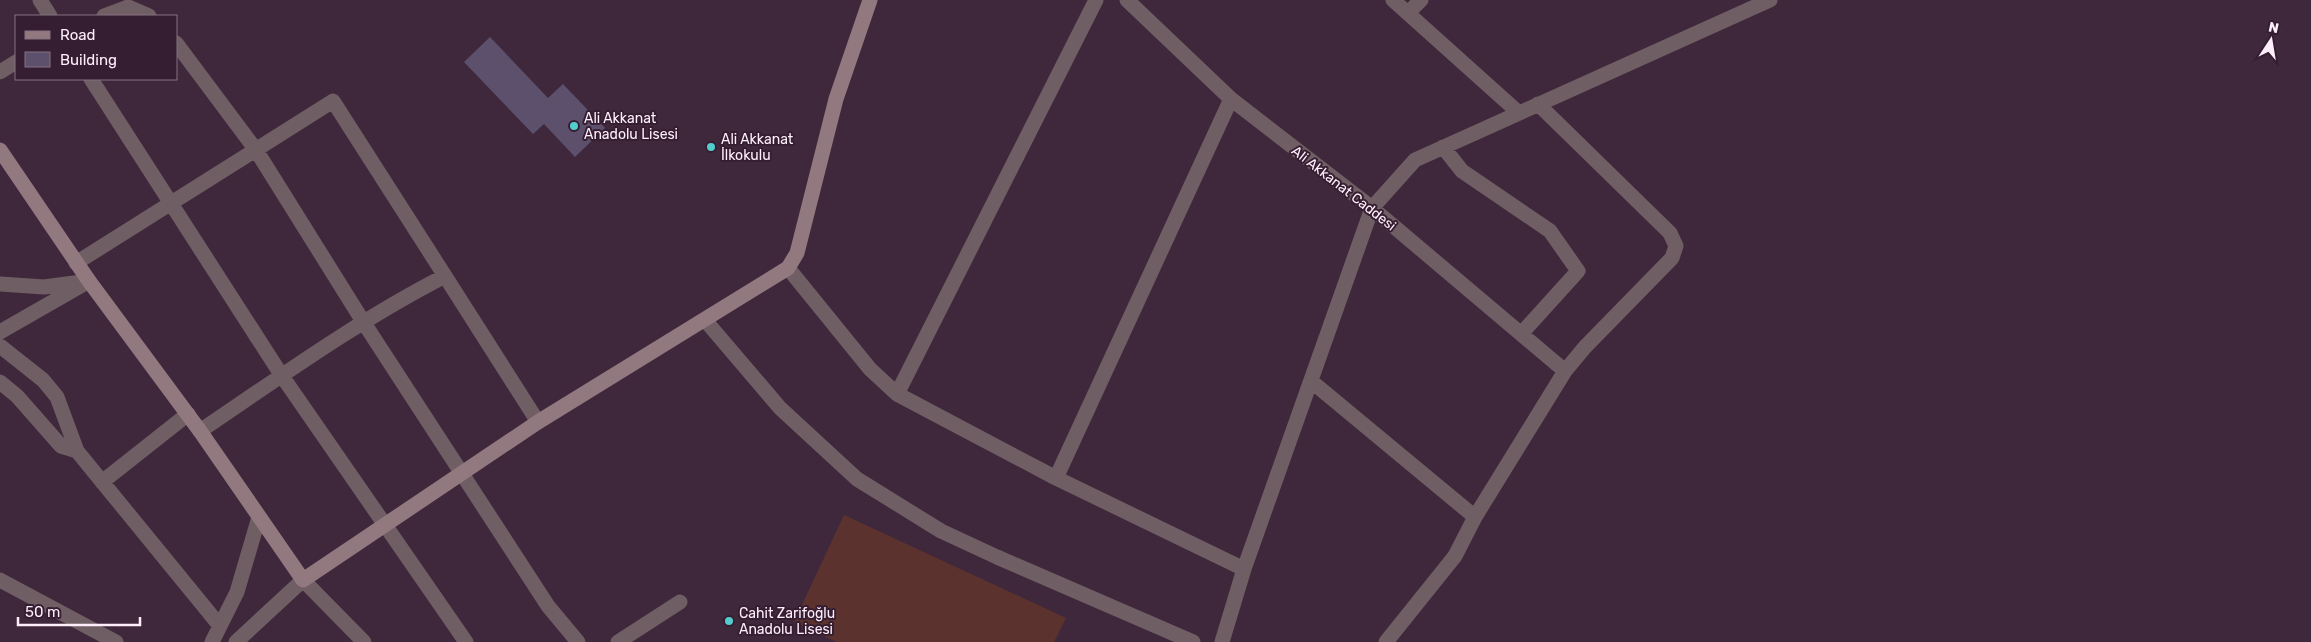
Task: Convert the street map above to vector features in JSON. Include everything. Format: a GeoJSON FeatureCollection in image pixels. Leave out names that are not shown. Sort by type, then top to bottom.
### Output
{"type":"FeatureCollection","features":[{"type":"Feature","properties":{"kind":"street"},"geometry":{"type":"LineString","coordinates":[[40,0],[49,15]]}},
{"type":"Feature","properties":{"kind":"street"},"geometry":{"type":"LineString","coordinates":[[236,642],[304,580],[463,472],[538,422],[788,268],[797,253],[836,99],[870,0]]}},
{"type":"Feature","properties":{"kind":"street"},"geometry":{"type":"LineString","coordinates":[[836,99],[881,0]]}},
{"type":"Feature","properties":{"kind":"street"},"geometry":{"type":"LineString","coordinates":[[897,394],[1096,0]]}},
{"type":"Feature","properties":{"kind":"street","name":"Ali Akkanat Caddesi"},"geometry":{"type":"LineString","coordinates":[[1127,0],[1231,99],[1372,208],[1565,371]]}},
{"type":"Feature","properties":{"kind":"street"},"geometry":{"type":"LineString","coordinates":[[1393,0],[1519,113]]}},
{"type":"Feature","properties":{"kind":"street"},"geometry":{"type":"LineString","coordinates":[[1408,13],[1421,0]]}},
{"type":"Feature","properties":{"kind":"street"},"geometry":{"type":"LineString","coordinates":[[1222,642],[1244,569],[1372,208],[1415,160],[1770,0]]}},
{"type":"Feature","properties":{"kind":"street"},"geometry":{"type":"LineString","coordinates":[[107,15],[128,7],[147,15]]}},
{"type":"Feature","properties":{"kind":"street"},"geometry":{"type":"LineString","coordinates":[[178,46],[256,150],[364,323],[463,472],[548,606],[578,642]]}},
{"type":"Feature","properties":{"kind":"street"},"geometry":{"type":"LineString","coordinates":[[0,72],[15,63]]}},
{"type":"Feature","properties":{"kind":"street"},"geometry":{"type":"LineString","coordinates":[[92,80],[282,376],[466,642]]}},
{"type":"Feature","properties":{"kind":"street"},"geometry":{"type":"LineString","coordinates":[[1056,478],[1231,99]]}},
{"type":"Feature","properties":{"kind":"street"},"geometry":{"type":"LineString","coordinates":[[76,263],[333,101],[538,422]]}},
{"type":"Feature","properties":{"kind":"street"},"geometry":{"type":"LineString","coordinates":[[1386,642],[1455,556],[1475,517],[1565,371],[1584,347],[1672,258],[1676,246],[1670,233],[1538,104]]}},
{"type":"Feature","properties":{"kind":"street"},"geometry":{"type":"LineString","coordinates":[[1443,147],[1462,171],[1550,231],[1578,271],[1520,334]]}},
{"type":"Feature","properties":{"kind":"street"},"geometry":{"type":"LineString","coordinates":[[0,150],[76,263],[188,414],[304,580],[364,642]]}},
{"type":"Feature","properties":{"kind":"street"},"geometry":{"type":"LineString","coordinates":[[788,268],[870,369],[897,394],[1056,478],[1244,569]]}},
{"type":"Feature","properties":{"kind":"street"},"geometry":{"type":"LineString","coordinates":[[200,431],[364,323],[410,294],[445,276]]}},
{"type":"Feature","properties":{"kind":"street"},"geometry":{"type":"LineString","coordinates":[[0,284],[44,287],[89,281]]}},
{"type":"Feature","properties":{"kind":"street"},"geometry":{"type":"LineString","coordinates":[[0,332],[89,281]]}},
{"type":"Feature","properties":{"kind":"street"},"geometry":{"type":"LineString","coordinates":[[705,320],[780,408],[857,479],[941,531],[1193,642]]}},
{"type":"Feature","properties":{"kind":"street"},"geometry":{"type":"LineString","coordinates":[[0,346],[43,380],[57,397],[77,451],[220,626]]}},
{"type":"Feature","properties":{"kind":"street"},"geometry":{"type":"LineString","coordinates":[[1311,381],[1475,517]]}},
{"type":"Feature","properties":{"kind":"street"},"geometry":{"type":"LineString","coordinates":[[0,382],[17,396],[61,446],[77,451]]}},
{"type":"Feature","properties":{"kind":"street"},"geometry":{"type":"LineString","coordinates":[[102,482],[188,414]]}},
{"type":"Feature","properties":{"kind":"street"},"geometry":{"type":"LineString","coordinates":[[212,642],[237,592],[259,516]]}},
{"type":"Feature","properties":{"kind":"street"},"geometry":{"type":"LineString","coordinates":[[0,580],[116,642]]}},
{"type":"Feature","properties":{"kind":"street"},"geometry":{"type":"LineString","coordinates":[[618,642],[680,602]]}},
{"type":"Feature","properties":{"kind":"shaded area"},"geometry":{"type":"Polygon","coordinates":[[[844,515],[1066,618],[1054,642],[837,642],[794,622],[844,515]]]}},
{"type":"Feature","properties":{"kind":"building"},"geometry":{"type":"Polygon","coordinates":[[[490,37],[548,98],[563,84],[605,128],[575,157],[544,124],[533,134],[464,62],[490,37]]]}},
{"type":"Feature","properties":{"kind":"place","name":"Ali Akkanat Anadolu Lisesi"},"geometry":{"type":"Point","coordinates":[574,126]}},
{"type":"Feature","properties":{"kind":"place","name":"Ali Akkanat İlkokulu"},"geometry":{"type":"Point","coordinates":[711,147]}},
{"type":"Feature","properties":{"kind":"place","name":"Cahit Zarifoğlu Anadolu Lisesi"},"geometry":{"type":"Point","coordinates":[729,621]}}]}
